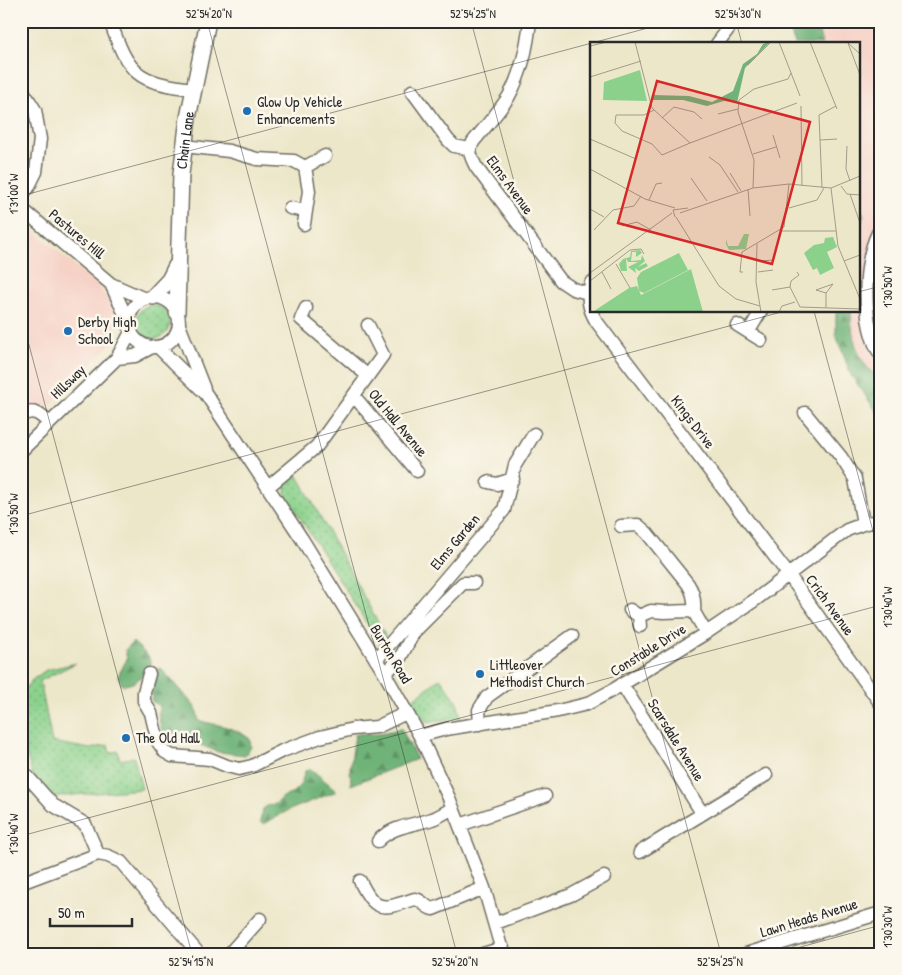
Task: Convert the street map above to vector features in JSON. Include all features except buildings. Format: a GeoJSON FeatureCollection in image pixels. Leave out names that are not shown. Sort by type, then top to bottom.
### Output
{"type":"FeatureCollection","features":[{"type":"Feature","properties":{"kind":"main road","name":"Chain Lane"},"geometry":{"type":"LineString","coordinates":[[178,318],[180,189],[184,146],[208,21]]}},
{"type":"Feature","properties":{"kind":"main road","name":"Chain Lane"},"geometry":{"type":"LineString","coordinates":[[149,298],[169,280],[178,260]]}},
{"type":"Feature","properties":{"kind":"street"},"geometry":{"type":"LineString","coordinates":[[110,21],[121,52],[129,65],[138,73],[166,86],[194,89]]}},
{"type":"Feature","properties":{"kind":"street","name":"Elms Avenue"},"geometry":{"type":"LineString","coordinates":[[530,21],[524,58],[516,82],[509,96],[469,149],[476,167],[560,281],[573,289],[590,288]]}},
{"type":"Feature","properties":{"kind":"street"},"geometry":{"type":"LineString","coordinates":[[878,21],[881,27]]}},
{"type":"Feature","properties":{"kind":"street"},"geometry":{"type":"LineString","coordinates":[[718,42],[726,24]]}},
{"type":"Feature","properties":{"kind":"street"},"geometry":{"type":"LineString","coordinates":[[21,88],[35,110],[40,139],[36,172],[28,188],[21,195]]}},
{"type":"Feature","properties":{"kind":"street"},"geometry":{"type":"LineString","coordinates":[[412,91],[448,140],[454,146],[469,149]]}},
{"type":"Feature","properties":{"kind":"street"},"geometry":{"type":"LineString","coordinates":[[184,146],[229,151],[257,159],[294,162],[305,167]]}},
{"type":"Feature","properties":{"kind":"street"},"geometry":{"type":"LineString","coordinates":[[305,167],[325,156]]}},
{"type":"Feature","properties":{"kind":"street"},"geometry":{"type":"LineString","coordinates":[[304,224],[309,191],[305,167]]}},
{"type":"Feature","properties":{"kind":"street","name":"Pastures Hill"},"geometry":{"type":"LineString","coordinates":[[21,208],[111,284],[149,298]]}},
{"type":"Feature","properties":{"kind":"street"},"geometry":{"type":"LineString","coordinates":[[290,208],[305,211]]}},
{"type":"Feature","properties":{"kind":"street"},"geometry":{"type":"LineString","coordinates":[[881,228],[876,236],[874,258],[867,283],[869,325],[874,342],[881,355]]}},
{"type":"Feature","properties":{"kind":"street"},"geometry":{"type":"LineString","coordinates":[[874,258],[881,270]]}},
{"type":"Feature","properties":{"kind":"street","name":"Pastures Hill"},"geometry":{"type":"LineString","coordinates":[[111,284],[130,327]]}},
{"type":"Feature","properties":{"kind":"street","name":"Kings Drive"},"geometry":{"type":"LineString","coordinates":[[590,288],[590,311]]}},
{"type":"Feature","properties":{"kind":"street"},"geometry":{"type":"LineString","coordinates":[[117,358],[135,356],[172,341],[177,334],[178,318],[167,301],[149,298],[136,304],[130,313],[130,327],[136,340],[145,346],[155,347]]}},
{"type":"Feature","properties":{"kind":"street"},"geometry":{"type":"LineString","coordinates":[[306,308],[301,319],[368,376]]}},
{"type":"Feature","properties":{"kind":"street","name":"Kings Drive"},"geometry":{"type":"LineString","coordinates":[[591,312],[788,574]]}},
{"type":"Feature","properties":{"kind":"street"},"geometry":{"type":"LineString","coordinates":[[749,332],[760,312]]}},
{"type":"Feature","properties":{"kind":"street","name":"Burton Road"},"geometry":{"type":"LineString","coordinates":[[178,318],[206,394],[268,487],[385,674],[421,738],[460,825],[496,923],[503,951]]}},
{"type":"Feature","properties":{"kind":"street","name":"Old Hall Avenue"},"geometry":{"type":"LineString","coordinates":[[268,487],[318,446],[384,355],[368,325]]}},
{"type":"Feature","properties":{"kind":"street"},"geometry":{"type":"LineString","coordinates":[[737,325],[761,340]]}},
{"type":"Feature","properties":{"kind":"street","name":"Hillsway"},"geometry":{"type":"LineString","coordinates":[[21,451],[117,358],[130,327]]}},
{"type":"Feature","properties":{"kind":"street","name":"Burton Road"},"geometry":{"type":"LineString","coordinates":[[155,347],[206,394]]}},
{"type":"Feature","properties":{"kind":"street","name":"Old Hall Avenue"},"geometry":{"type":"LineString","coordinates":[[354,396],[417,471]]}},
{"type":"Feature","properties":{"kind":"street"},"geometry":{"type":"LineString","coordinates":[[21,416],[28,412],[34,412],[48,423]]}},
{"type":"Feature","properties":{"kind":"street"},"geometry":{"type":"LineString","coordinates":[[805,413],[841,457],[855,479],[863,524]]}},
{"type":"Feature","properties":{"kind":"street","name":"Elms Garden"},"geometry":{"type":"LineString","coordinates":[[376,660],[504,510],[515,464],[534,434]]}},
{"type":"Feature","properties":{"kind":"street"},"geometry":{"type":"LineString","coordinates":[[488,482],[497,484],[513,478]]}},
{"type":"Feature","properties":{"kind":"street","name":"Constable Drive"},"geometry":{"type":"LineString","coordinates":[[421,738],[427,734],[446,729],[587,704],[706,633],[755,600],[847,530],[881,520]]}},
{"type":"Feature","properties":{"kind":"street"},"geometry":{"type":"LineString","coordinates":[[621,526],[638,525],[647,533],[688,584],[695,604],[694,612],[706,633]]}},
{"type":"Feature","properties":{"kind":"street","name":"Crich Avenue"},"geometry":{"type":"LineString","coordinates":[[788,574],[881,704]]}},
{"type":"Feature","properties":{"kind":"street"},"geometry":{"type":"LineString","coordinates":[[385,674],[400,658],[414,632],[425,620],[463,583],[474,582]]}},
{"type":"Feature","properties":{"kind":"street"},"geometry":{"type":"LineString","coordinates":[[637,617],[652,611],[690,610],[694,612]]}},
{"type":"Feature","properties":{"kind":"street"},"geometry":{"type":"LineString","coordinates":[[480,724],[478,710],[488,698],[572,636]]}},
{"type":"Feature","properties":{"kind":"street"},"geometry":{"type":"LineString","coordinates":[[149,674],[144,692],[144,700],[151,713],[158,742],[165,752],[172,756],[210,759],[227,766],[239,768],[252,766],[282,751],[311,740],[353,729],[377,727],[406,713]]}},
{"type":"Feature","properties":{"kind":"street","name":"Scarsdale Avenue"},"geometry":{"type":"LineString","coordinates":[[622,684],[702,813]]}},
{"type":"Feature","properties":{"kind":"street"},"geometry":{"type":"LineString","coordinates":[[21,773],[28,777],[53,804],[85,824],[98,854]]}},
{"type":"Feature","properties":{"kind":"street"},"geometry":{"type":"LineString","coordinates":[[640,852],[766,774]]}},
{"type":"Feature","properties":{"kind":"street"},"geometry":{"type":"LineString","coordinates":[[460,825],[545,796]]}},
{"type":"Feature","properties":{"kind":"street"},"geometry":{"type":"LineString","coordinates":[[378,841],[382,836],[402,827],[433,819],[453,808]]}},
{"type":"Feature","properties":{"kind":"street"},"geometry":{"type":"LineString","coordinates":[[21,883],[98,854],[108,856],[122,862],[199,954]]}},
{"type":"Feature","properties":{"kind":"street"},"geometry":{"type":"LineString","coordinates":[[496,923],[571,894],[604,877]]}},
{"type":"Feature","properties":{"kind":"street"},"geometry":{"type":"LineString","coordinates":[[360,881],[368,898],[374,904],[383,907],[418,899],[427,908],[433,909],[484,888]]}},
{"type":"Feature","properties":{"kind":"street","name":"Lawn Heads Avenue"},"geometry":{"type":"LineString","coordinates":[[746,954],[881,913]]}},
{"type":"Feature","properties":{"kind":"street"},"geometry":{"type":"LineString","coordinates":[[229,954],[260,919]]}},
{"type":"Feature","properties":{"kind":"street"},"geometry":{"type":"LineString","coordinates":[[483,954],[503,951]]}},
{"type":"Feature","properties":{"kind":"path"},"geometry":{"type":"LineString","coordinates":[[877,52],[879,50],[881,52]]}},
{"type":"Feature","properties":{"kind":"shaded area"},"geometry":{"type":"Polygon","coordinates":[[[786,21],[881,21],[881,418],[851,375],[836,335],[836,312],[860,312],[860,42],[794,42],[786,21]]]}},
{"type":"Feature","properties":{"kind":"shaded area","name":"Derby High School"},"geometry":{"type":"Polygon","coordinates":[[[21,220],[95,283],[108,299],[117,321],[114,341],[21,434],[21,220]]]}},
{"type":"Feature","properties":{"kind":"green space"},"geometry":{"type":"Polygon","coordinates":[[[786,21],[816,21],[821,42],[794,42],[786,21]]]}},
{"type":"Feature","properties":{"kind":"green space"},"geometry":{"type":"Polygon","coordinates":[[[860,208],[864,215],[860,228],[860,208]]]}},
{"type":"Feature","properties":{"kind":"green space"},"geometry":{"type":"Polygon","coordinates":[[[153,305],[165,310],[170,322],[165,334],[153,339],[141,334],[136,322],[141,310],[153,305]]]}},
{"type":"Feature","properties":{"kind":"green space"},"geometry":{"type":"Polygon","coordinates":[[[836,312],[851,312],[852,331],[858,351],[866,365],[881,381],[881,418],[851,375],[836,335],[836,312]]]}},
{"type":"Feature","properties":{"kind":"green space"},"geometry":{"type":"Polygon","coordinates":[[[297,474],[386,637],[381,646],[285,494],[286,482],[297,474]]]}},
{"type":"Feature","properties":{"kind":"green space"},"geometry":{"type":"Polygon","coordinates":[[[133,642],[148,656],[151,663],[143,675],[136,681],[128,685],[122,685],[118,676],[127,659],[125,650],[133,642]]]}},
{"type":"Feature","properties":{"kind":"green space"},"geometry":{"type":"Polygon","coordinates":[[[76,663],[40,681],[52,742],[90,749],[108,745],[110,753],[118,751],[120,760],[134,757],[142,789],[52,797],[33,777],[21,736],[21,693],[32,680],[46,670],[76,663]]]}},
{"type":"Feature","properties":{"kind":"green space"},"geometry":{"type":"Polygon","coordinates":[[[160,667],[196,708],[199,721],[232,729],[250,739],[251,747],[245,755],[218,752],[198,744],[167,742],[159,720],[160,707],[152,701],[153,683],[160,667]]]}},
{"type":"Feature","properties":{"kind":"green space"},"geometry":{"type":"Polygon","coordinates":[[[440,678],[457,701],[461,718],[425,722],[411,701],[440,678]]]}},
{"type":"Feature","properties":{"kind":"green space"},"geometry":{"type":"Polygon","coordinates":[[[401,728],[417,759],[351,785],[350,768],[355,735],[380,734],[401,728]]]}},
{"type":"Feature","properties":{"kind":"green space"},"geometry":{"type":"Polygon","coordinates":[[[311,769],[337,791],[287,811],[263,824],[260,822],[263,809],[276,804],[283,797],[291,794],[301,784],[305,771],[311,769]]]}},
{"type":"Feature","properties":{"kind":"place","name":"Glow Up Vehicle Enhancements"},"geometry":{"type":"Point","coordinates":[247,111]}},
{"type":"Feature","properties":{"kind":"place","name":"Derby High School"},"geometry":{"type":"Point","coordinates":[68,331]}},
{"type":"Feature","properties":{"kind":"place","name":"Littleover Methodist Church"},"geometry":{"type":"Point","coordinates":[480,674]}},
{"type":"Feature","properties":{"kind":"place","name":"The Old Hall"},"geometry":{"type":"Point","coordinates":[126,738]}}]}
